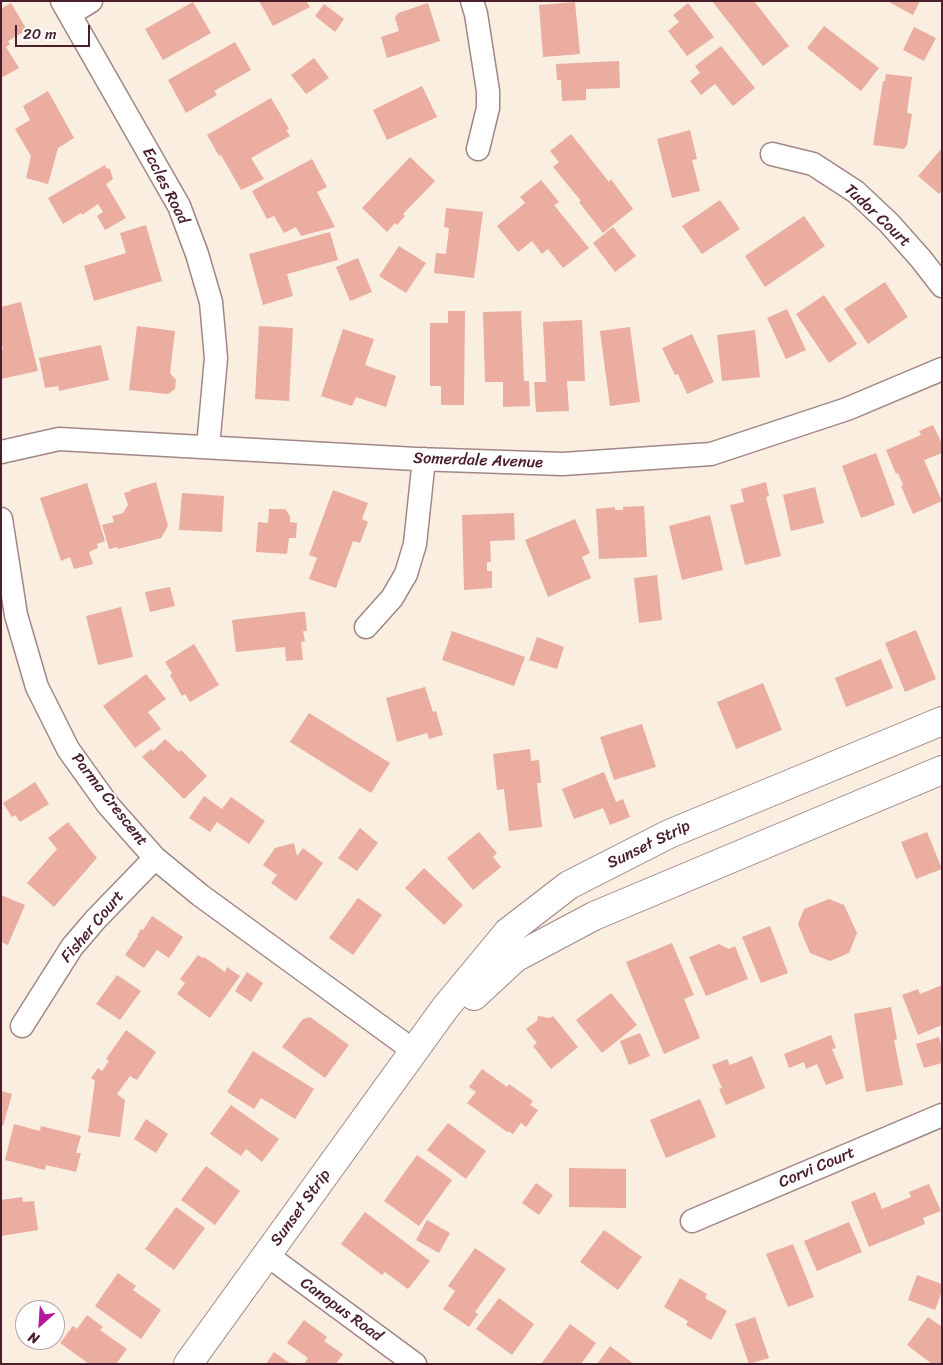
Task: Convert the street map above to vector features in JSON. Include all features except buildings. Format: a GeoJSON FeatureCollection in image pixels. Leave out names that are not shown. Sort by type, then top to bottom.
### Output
{"type":"FeatureCollection","features":[{"type":"Feature","properties":{"kind":"street"},"geometry":{"type":"LineString","coordinates":[[66,8],[91,1]]}},
{"type":"Feature","properties":{"kind":"street"},"geometry":{"type":"LineString","coordinates":[[472,1],[476,14],[488,91],[488,108],[478,149]]}},
{"type":"Feature","properties":{"kind":"street","name":"Eccles Road"},"geometry":{"type":"LineString","coordinates":[[66,8],[178,206],[197,254],[210,302],[216,358],[208,447]]}},
{"type":"Feature","properties":{"kind":"street","name":"Tudor Court"},"geometry":{"type":"LineString","coordinates":[[772,154],[813,164],[856,192],[889,223],[942,286]]}},
{"type":"Feature","properties":{"kind":"street","name":"Somerdale Avenue"},"geometry":{"type":"LineString","coordinates":[[1,452],[59,439],[424,459],[563,464],[711,454],[847,409],[942,369]]}},
{"type":"Feature","properties":{"kind":"street"},"geometry":{"type":"LineString","coordinates":[[366,627],[392,598],[406,574],[415,544],[424,459]]}},
{"type":"Feature","properties":{"kind":"street","name":"Parma Crescent"},"geometry":{"type":"LineString","coordinates":[[1,519],[16,614],[37,687],[68,749],[108,805],[154,858],[200,895],[414,1052]]}},
{"type":"Feature","properties":{"kind":"street","name":"Sunset Strip"},"geometry":{"type":"LineString","coordinates":[[188,1364],[445,1008],[508,932],[569,885],[669,834],[942,721]]}},
{"type":"Feature","properties":{"kind":"street","name":"Sunset Strip"},"geometry":{"type":"LineString","coordinates":[[414,1052],[514,958],[594,916],[942,770]]}},
{"type":"Feature","properties":{"kind":"street","name":"Fisher Court"},"geometry":{"type":"LineString","coordinates":[[22,1026],[72,946],[154,858]]}},
{"type":"Feature","properties":{"kind":"street","name":"Corvi Court"},"geometry":{"type":"LineString","coordinates":[[692,1221],[942,1115]]}},
{"type":"Feature","properties":{"kind":"street","name":"Canopus Road"},"geometry":{"type":"LineString","coordinates":[[267,1255],[415,1364]]}}]}
